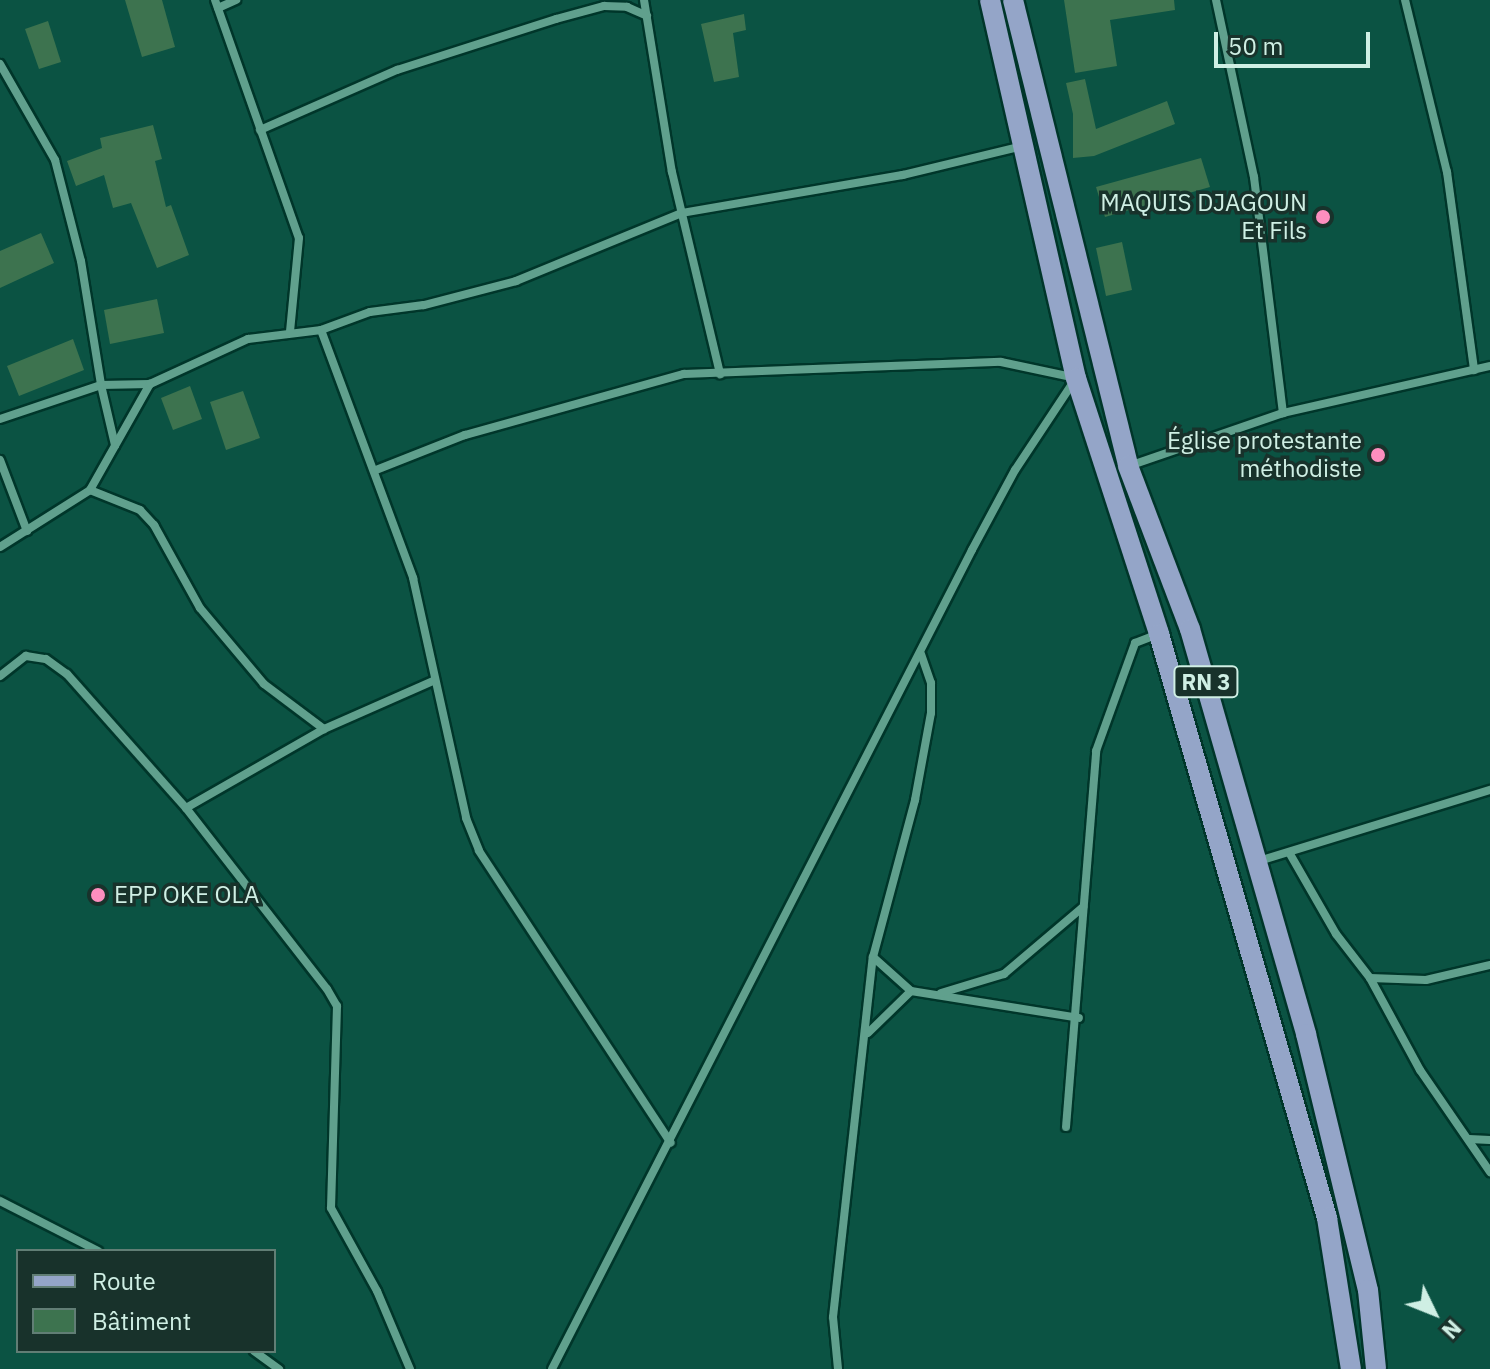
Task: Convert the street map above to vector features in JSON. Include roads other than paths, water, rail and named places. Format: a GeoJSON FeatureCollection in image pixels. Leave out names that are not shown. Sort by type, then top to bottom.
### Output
{"type":"FeatureCollection","features":[{"type":"Feature","properties":{"kind":"main road","name":"RN 3"},"geometry":{"type":"LineString","coordinates":[[990,0],[1076,378],[1159,634],[1327,1218],[1351,1369]]}},
{"type":"Feature","properties":{"kind":"main road","name":"RN 3"},"geometry":{"type":"LineString","coordinates":[[1013,0],[1128,466],[1190,629],[1259,861],[1346,1184],[1368,1290],[1376,1369]]}},
{"type":"Feature","properties":{"kind":"street"},"geometry":{"type":"LineString","coordinates":[[236,0],[217,4],[299,238],[290,332]]}},
{"type":"Feature","properties":{"kind":"street"},"geometry":{"type":"LineString","coordinates":[[644,0],[682,213],[720,374]]}},
{"type":"Feature","properties":{"kind":"street"},"geometry":{"type":"LineString","coordinates":[[1216,0],[1254,177],[1283,413]]}},
{"type":"Feature","properties":{"kind":"street"},"geometry":{"type":"LineString","coordinates":[[1405,0],[1447,172],[1474,370]]}},
{"type":"Feature","properties":{"kind":"street"},"geometry":{"type":"LineString","coordinates":[[260,130],[397,70],[556,19],[604,6],[627,7],[647,16]]}},
{"type":"Feature","properties":{"kind":"street"},"geometry":{"type":"LineString","coordinates":[[0,64],[55,160],[78,248],[101,385],[115,446]]}},
{"type":"Feature","properties":{"kind":"street"},"geometry":{"type":"LineString","coordinates":[[0,419],[101,385],[150,384],[248,339],[321,330],[370,312],[424,305],[516,281],[682,213],[903,175],[1024,146]]}},
{"type":"Feature","properties":{"kind":"street"},"geometry":{"type":"LineString","coordinates":[[321,330],[376,470],[413,578],[466,818],[479,851],[671,1143]]}},
{"type":"Feature","properties":{"kind":"street"},"geometry":{"type":"LineString","coordinates":[[376,470],[465,435],[644,382],[684,374],[1001,362],[1076,378],[1015,470],[552,1369]]}},
{"type":"Feature","properties":{"kind":"street"},"geometry":{"type":"LineString","coordinates":[[1128,466],[1283,413],[1490,366]]}},
{"type":"Feature","properties":{"kind":"street"},"geometry":{"type":"LineString","coordinates":[[0,547],[90,490],[150,384]]}},
{"type":"Feature","properties":{"kind":"street"},"geometry":{"type":"LineString","coordinates":[[0,460],[27,531]]}},
{"type":"Feature","properties":{"kind":"street"},"geometry":{"type":"LineString","coordinates":[[90,490],[140,510],[219,630],[264,684],[324,729]]}},
{"type":"Feature","properties":{"kind":"street"},"geometry":{"type":"LineString","coordinates":[[1066,1127],[1079,1018],[1096,751],[1135,643],[1159,634]]}},
{"type":"Feature","properties":{"kind":"street"},"geometry":{"type":"LineString","coordinates":[[838,1369],[833,1317],[846,1176],[868,1033],[873,957],[915,800],[931,713],[931,683],[921,654]]}},
{"type":"Feature","properties":{"kind":"street"},"geometry":{"type":"LineString","coordinates":[[0,676],[26,656],[46,659],[67,674],[186,808],[337,1006],[331,1208],[377,1291],[410,1369]]}},
{"type":"Feature","properties":{"kind":"street"},"geometry":{"type":"LineString","coordinates":[[186,808],[324,729],[435,680]]}},
{"type":"Feature","properties":{"kind":"street"},"geometry":{"type":"LineString","coordinates":[[1259,861],[1290,854],[1490,790]]}},
{"type":"Feature","properties":{"kind":"street"},"geometry":{"type":"LineString","coordinates":[[1290,854],[1336,934],[1370,978],[1420,1070],[1490,1172]]}},
{"type":"Feature","properties":{"kind":"street"},"geometry":{"type":"LineString","coordinates":[[941,993],[1004,974],[1084,907]]}},
{"type":"Feature","properties":{"kind":"street"},"geometry":{"type":"LineString","coordinates":[[873,957],[911,991],[941,993],[1079,1018]]}},
{"type":"Feature","properties":{"kind":"street"},"geometry":{"type":"LineString","coordinates":[[1370,978],[1426,980],[1490,965]]}},
{"type":"Feature","properties":{"kind":"street"},"geometry":{"type":"LineString","coordinates":[[868,1033],[911,991]]}},
{"type":"Feature","properties":{"kind":"street"},"geometry":{"type":"LineString","coordinates":[[1469,1139],[1490,1140]]}},
{"type":"Feature","properties":{"kind":"street"},"geometry":{"type":"LineString","coordinates":[[0,1201],[94,1249]]}},
{"type":"Feature","properties":{"kind":"street"},"geometry":{"type":"LineString","coordinates":[[257,1353],[279,1369]]}},
{"type":"Feature","properties":{"kind":"place","name":"MAQUIS DJAGOUN Et Fils"},"geometry":{"type":"Point","coordinates":[1323,217]}},
{"type":"Feature","properties":{"kind":"place","name":"Église protestante méthodiste"},"geometry":{"type":"Point","coordinates":[1378,455]}},
{"type":"Feature","properties":{"kind":"place","name":"EPP OKE OLA"},"geometry":{"type":"Point","coordinates":[98,895]}}]}
